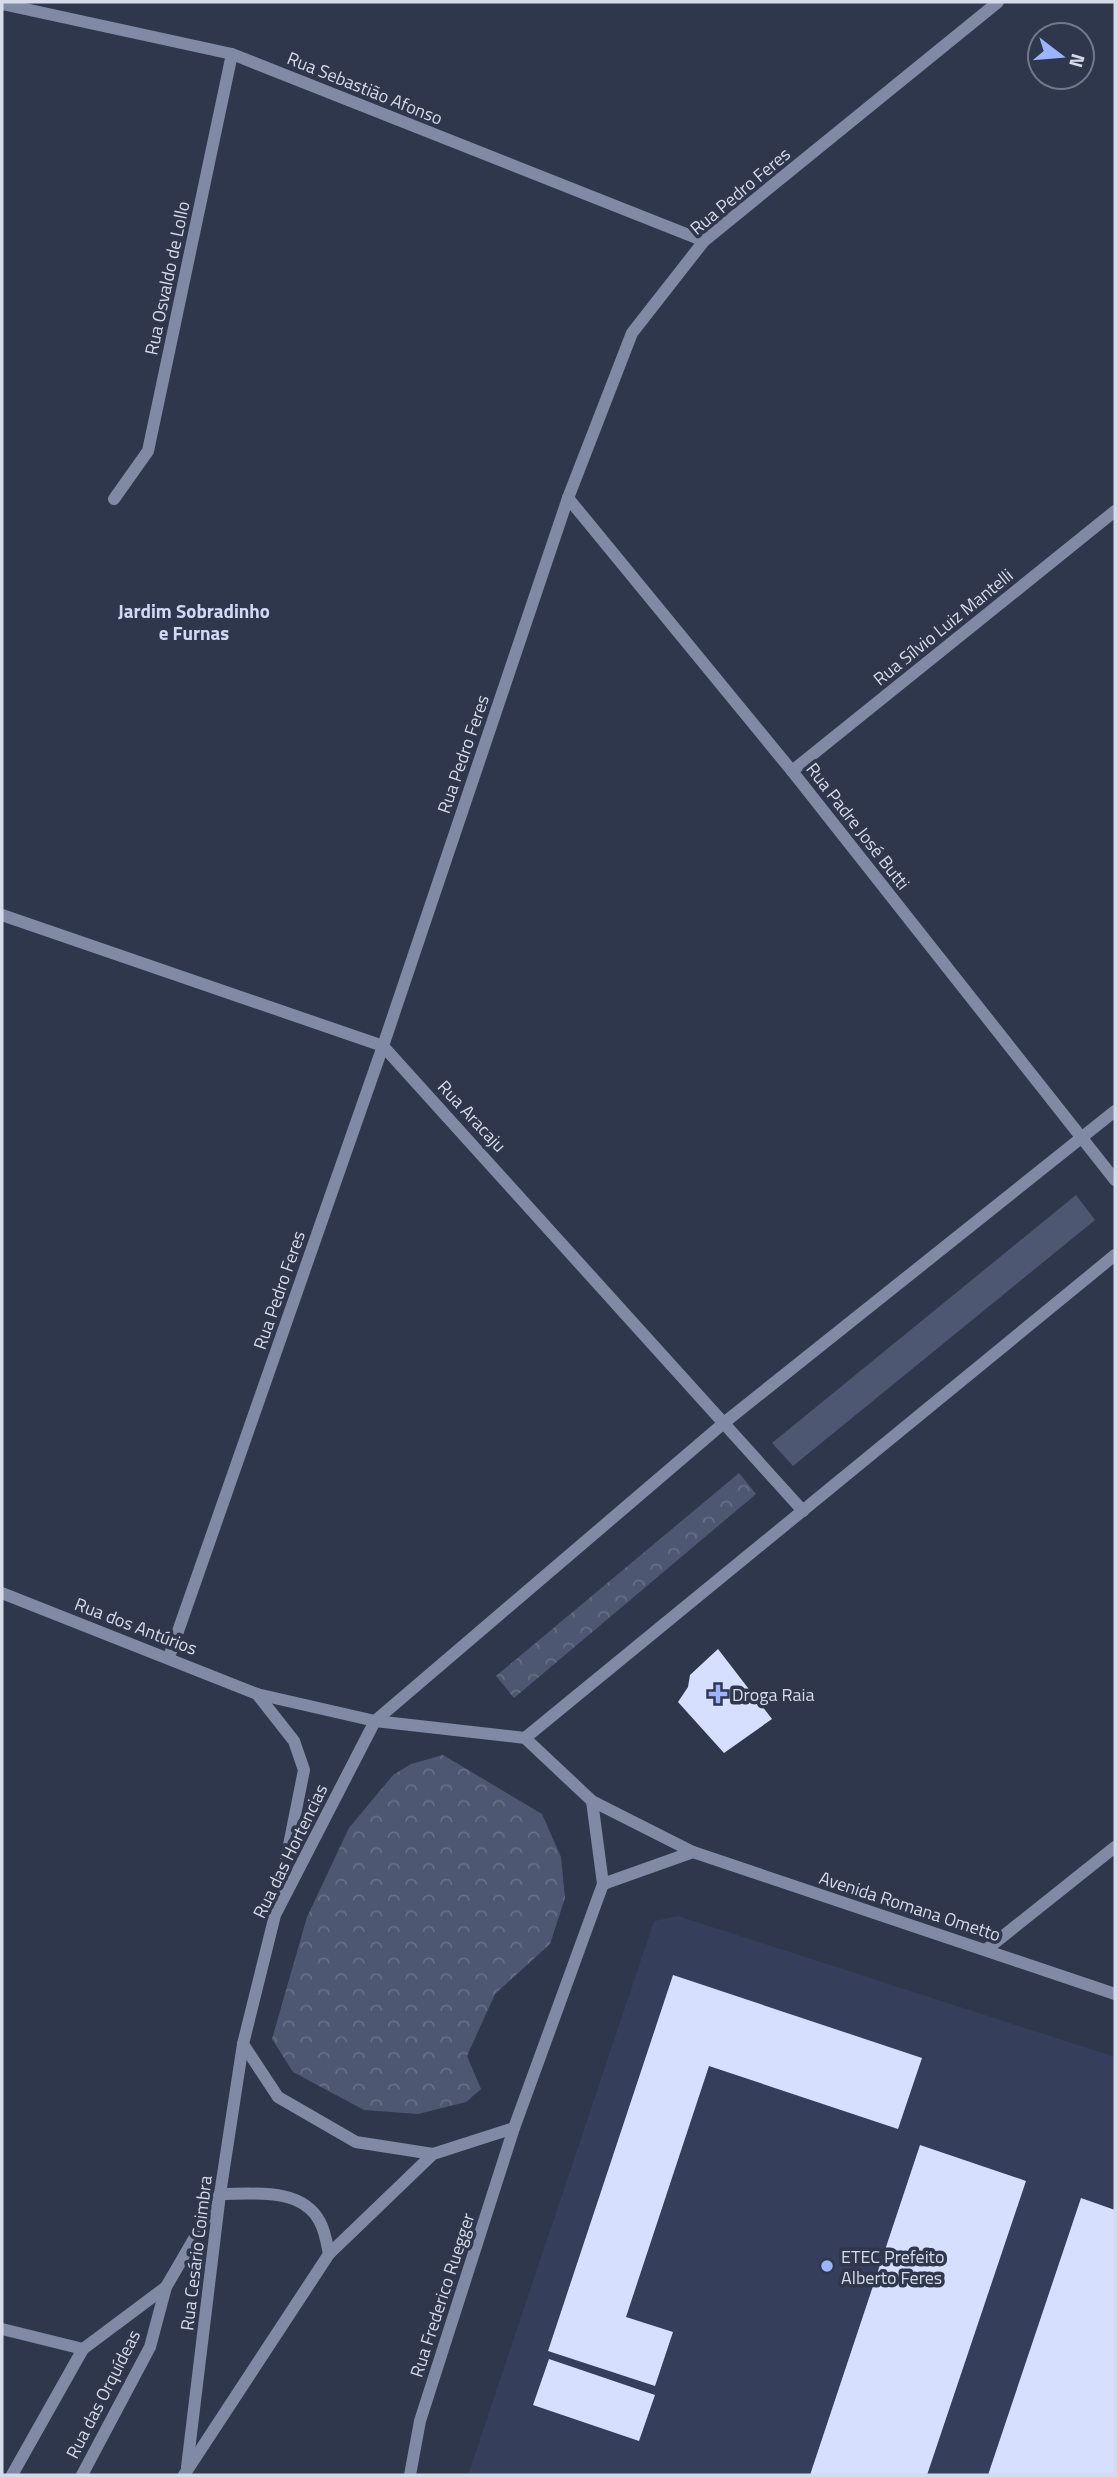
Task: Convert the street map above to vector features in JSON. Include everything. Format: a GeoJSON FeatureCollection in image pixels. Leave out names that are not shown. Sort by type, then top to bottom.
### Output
{"type":"FeatureCollection","features":[{"type":"Feature","properties":{"kind":"street","name":"Rua Pedro Feres"},"geometry":{"type":"LineString","coordinates":[[169,1657],[383,1046],[568,498],[632,333],[704,242],[998,2]]}},
{"type":"Feature","properties":{"kind":"street","name":"Rua Sebastião Afonso"},"geometry":{"type":"LineString","coordinates":[[2,4],[232,54],[704,242]]}},
{"type":"Feature","properties":{"kind":"street","name":"Rua Osvaldo de Lollo"},"geometry":{"type":"LineString","coordinates":[[114,499],[148,450],[232,54]]}},
{"type":"Feature","properties":{"kind":"street","name":"Rua Padre José Butti"},"geometry":{"type":"LineString","coordinates":[[568,498],[792,771],[1115,1180]]}},
{"type":"Feature","properties":{"kind":"street","name":"Rua Sílvio Luiz Mantelli"},"geometry":{"type":"LineString","coordinates":[[792,771],[1115,511]]}},
{"type":"Feature","properties":{"kind":"street","name":"Rua Aracaju"},"geometry":{"type":"LineString","coordinates":[[2,915],[383,1046],[803,1511]]}},
{"type":"Feature","properties":{"kind":"street"},"geometry":{"type":"LineString","coordinates":[[375,1721],[724,1422],[1115,1111]]}},
{"type":"Feature","properties":{"kind":"street"},"geometry":{"type":"LineString","coordinates":[[525,1738],[1115,1255]]}},
{"type":"Feature","properties":{"kind":"street","name":"Rua dos Antúrios"},"geometry":{"type":"LineString","coordinates":[[2,1593],[257,1694],[375,1721],[525,1738]]}},
{"type":"Feature","properties":{"kind":"street","name":"Rua dos Antúrios"},"geometry":{"type":"LineString","coordinates":[[257,1694],[295,1741],[304,1770],[275,1915]]}},
{"type":"Feature","properties":{"kind":"street","name":"Rua das Hortencias"},"geometry":{"type":"LineString","coordinates":[[243,2044],[275,1915],[375,1721]]}},
{"type":"Feature","properties":{"kind":"street","name":"Avenida Romana Ometto"},"geometry":{"type":"LineString","coordinates":[[525,1738],[592,1801],[693,1852],[1115,1994]]}},
{"type":"Feature","properties":{"kind":"street"},"geometry":{"type":"LineString","coordinates":[[592,1801],[603,1884],[693,1852]]}},
{"type":"Feature","properties":{"kind":"street"},"geometry":{"type":"LineString","coordinates":[[987,1949],[1115,1847]]}},
{"type":"Feature","properties":{"kind":"street","name":"Rua Frederico Ruegger"},"geometry":{"type":"LineString","coordinates":[[410,2475],[420,2421],[514,2127],[603,1884]]}},
{"type":"Feature","properties":{"kind":"street"},"geometry":{"type":"LineString","coordinates":[[243,2044],[278,2097],[356,2142],[433,2154]]}},
{"type":"Feature","properties":{"kind":"street","name":"Rua Cesário Coimbra"},"geometry":{"type":"LineString","coordinates":[[185,2471],[220,2194],[243,2044]]}},
{"type":"Feature","properties":{"kind":"street"},"geometry":{"type":"LineString","coordinates":[[185,2471],[330,2254],[433,2154],[514,2127]]}},
{"type":"Feature","properties":{"kind":"street"},"geometry":{"type":"LineString","coordinates":[[220,2194],[278,2194],[307,2204],[321,2222],[330,2254]]}},
{"type":"Feature","properties":{"kind":"street","name":"Rua das Orquídeas"},"geometry":{"type":"LineString","coordinates":[[82,2475],[150,2347],[166,2287],[220,2194]]}},
{"type":"Feature","properties":{"kind":"street","name":"Rua das Orquídeas"},"geometry":{"type":"LineString","coordinates":[[12,2475],[83,2349],[166,2287]]}},
{"type":"Feature","properties":{"kind":"street"},"geometry":{"type":"LineString","coordinates":[[2,2329],[83,2349]]}},
{"type":"Feature","properties":{"kind":"shaded area","name":"ETEC Prefeito Alberto Feres"},"geometry":{"type":"Polygon","coordinates":[[[678,1916],[1115,2057],[1115,2475],[468,2475],[654,1921],[678,1916]]]}},
{"type":"Feature","properties":{"kind":"green space"},"geometry":{"type":"Polygon","coordinates":[[[1076,1195],[1095,1220],[793,1466],[772,1443],[1076,1195]]]}},
{"type":"Feature","properties":{"kind":"green space"},"geometry":{"type":"Polygon","coordinates":[[[739,1473],[756,1494],[514,1698],[496,1676],[739,1473]]]}},
{"type":"Feature","properties":{"kind":"green space"},"geometry":{"type":"Polygon","coordinates":[[[443,1755],[542,1814],[561,1857],[565,1898],[550,1944],[495,1994],[467,2056],[481,2089],[466,2102],[418,2114],[364,2110],[293,2072],[272,2039],[307,1917],[349,1828],[393,1775],[411,1764],[443,1755]]]}},
{"type":"Feature","properties":{"kind":"building","name":"Droga Raia"},"geometry":{"type":"Polygon","coordinates":[[[718,1649],[772,1719],[724,1753],[678,1702],[688,1687],[690,1675],[718,1649]]]}},
{"type":"Feature","properties":{"kind":"building"},"geometry":{"type":"Polygon","coordinates":[[[673,1975],[922,2058],[898,2129],[709,2066],[626,2317],[673,2332],[655,2386],[548,2351],[673,1975]]]}},
{"type":"Feature","properties":{"kind":"building"},"geometry":{"type":"Polygon","coordinates":[[[920,2145],[1026,2181],[927,2475],[810,2475],[920,2145]]]}},
{"type":"Feature","properties":{"kind":"building"},"geometry":{"type":"Polygon","coordinates":[[[1081,2198],[1115,2210],[1115,2475],[988,2475],[1081,2198]]]}},
{"type":"Feature","properties":{"kind":"building"},"geometry":{"type":"Polygon","coordinates":[[[549,2359],[655,2395],[639,2441],[533,2405],[549,2359]]]}},
{"type":"Feature","properties":{"kind":"place","name":"Droga Raia"},"geometry":{"type":"Point","coordinates":[718,1694]}},
{"type":"Feature","properties":{"kind":"place","name":"ETEC Prefeito Alberto Feres"},"geometry":{"type":"Point","coordinates":[827,2266]}},
{"type":"Feature","properties":{"kind":"district","name":"Jardim Sobradinho e Furnas"},"geometry":{"type":"Point","coordinates":[194,621]}}]}
